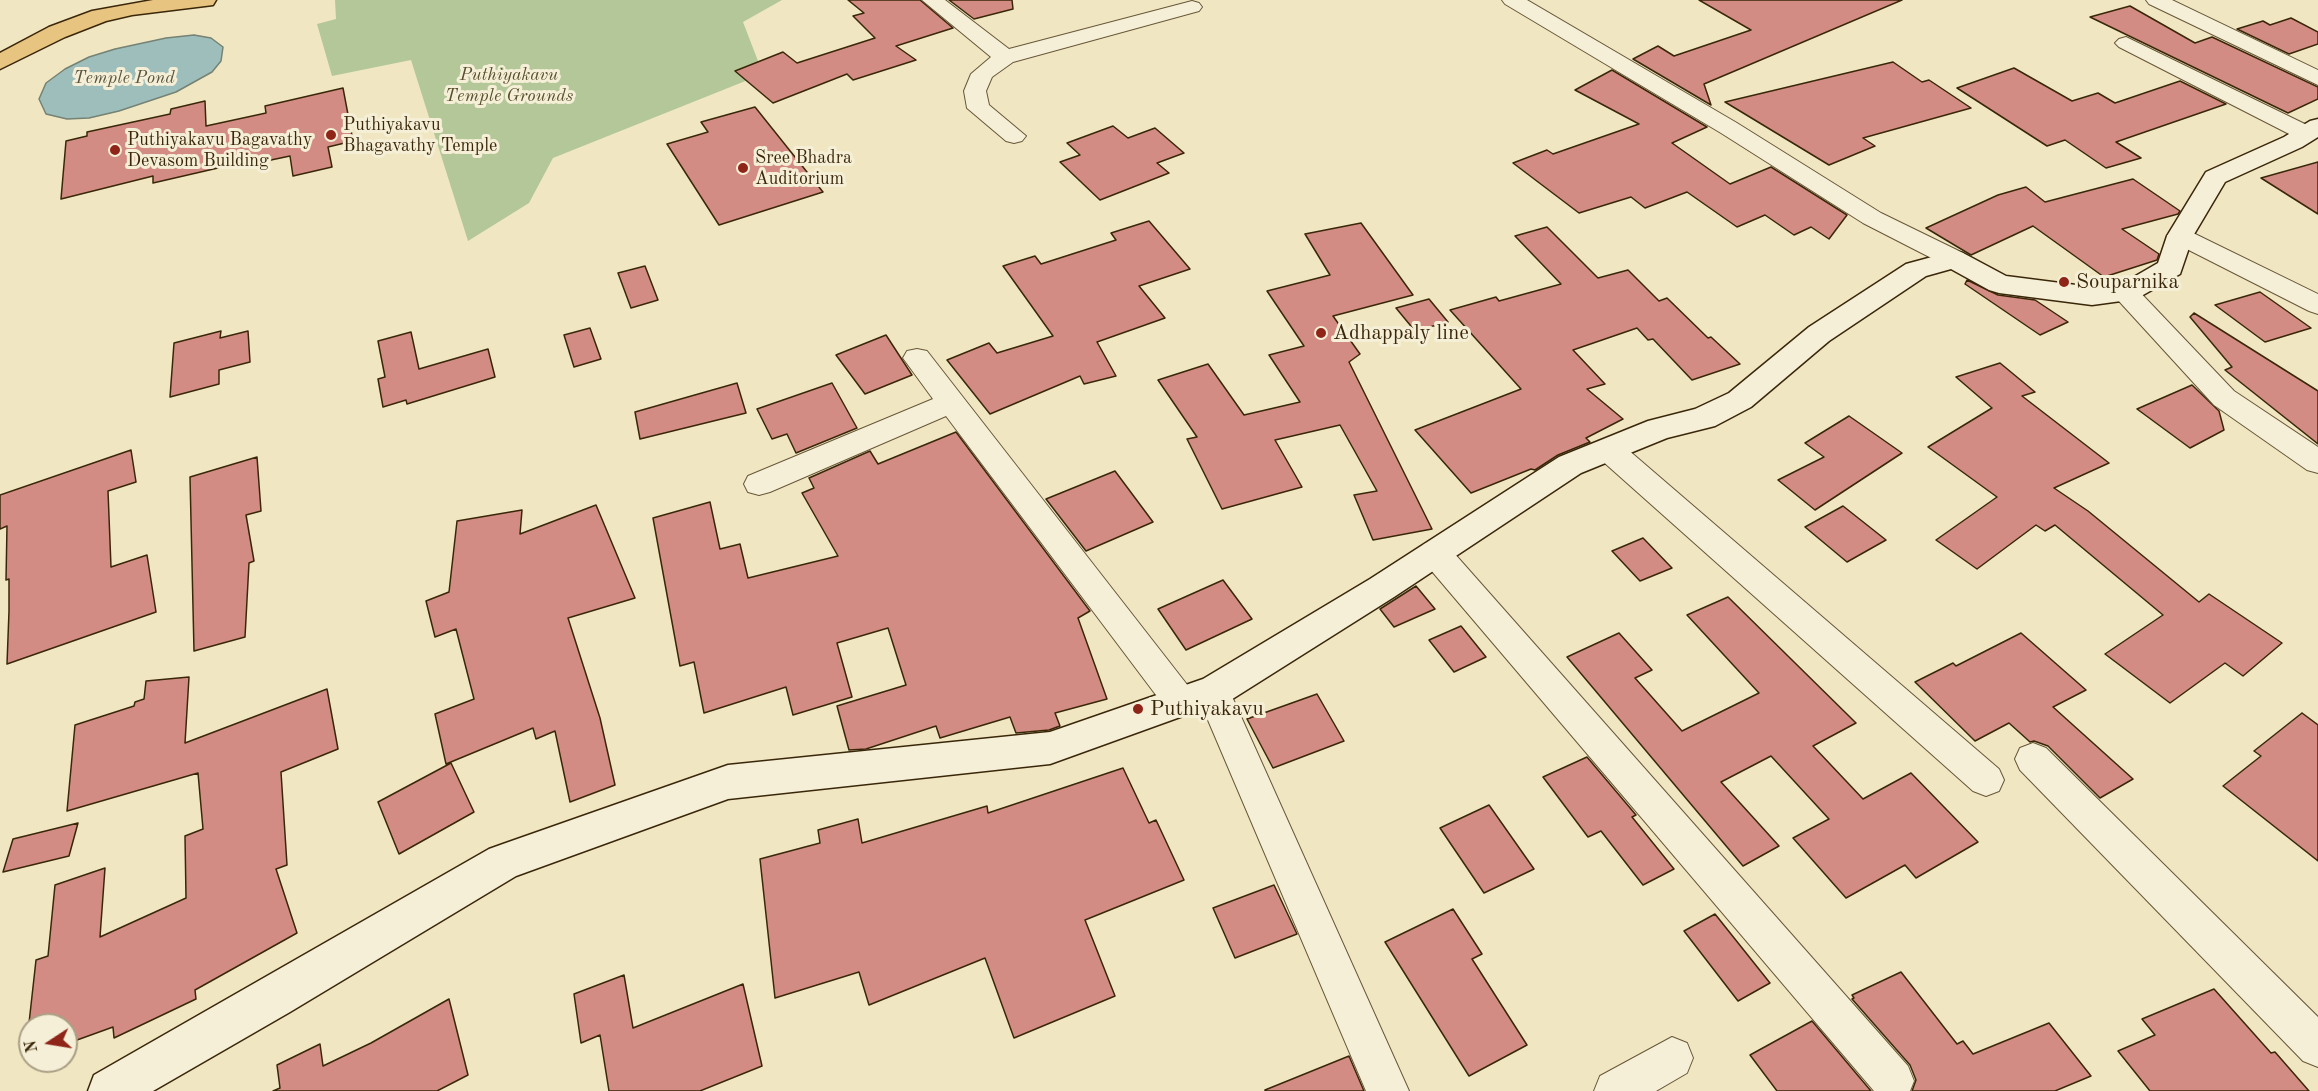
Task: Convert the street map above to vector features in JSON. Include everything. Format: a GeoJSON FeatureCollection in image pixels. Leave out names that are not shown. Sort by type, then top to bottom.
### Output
{"type":"FeatureCollection","features":[{"type":"Feature","properties":{"kind":"main road"},"geometry":{"type":"LineString","coordinates":[[0,62],[57,32],[100,16],[165,4],[205,0]]}},
{"type":"Feature","properties":{"kind":"main road"},"geometry":{"type":"LineString","coordinates":[[0,77],[51,48],[88,31],[165,4]]}},
{"type":"Feature","properties":{"kind":"main road"},"geometry":{"type":"LineString","coordinates":[[110,1091],[275,997],[503,862],[728,782],[1050,748],[1197,696],[1434,553],[1570,465],[1659,429],[1704,418],[1740,400],[1819,334],[1916,270],[1954,259],[1999,284],[2092,296],[2126,293],[2170,268],[2180,236],[2215,177],[2309,139]]}},
{"type":"Feature","properties":{"kind":"street"},"geometry":{"type":"LineString","coordinates":[[932,0],[1005,57]]}},
{"type":"Feature","properties":{"kind":"street"},"geometry":{"type":"LineString","coordinates":[[1512,0],[1729,128],[1872,218],[1954,259]]}},
{"type":"Feature","properties":{"kind":"street"},"geometry":{"type":"LineString","coordinates":[[2156,0],[2193,20],[2318,78]]}},
{"type":"Feature","properties":{"kind":"street"},"geometry":{"type":"LineString","coordinates":[[1014,136],[978,108],[975,92],[982,74],[1005,57],[1192,7]]}},
{"type":"Feature","properties":{"kind":"street"},"geometry":{"type":"LineString","coordinates":[[2126,43],[2309,139]]}},
{"type":"Feature","properties":{"kind":"street"},"geometry":{"type":"LineString","coordinates":[[2180,236],[2318,305]]}},
{"type":"Feature","properties":{"kind":"street"},"geometry":{"type":"LineString","coordinates":[[2126,293],[2224,398],[2318,462]]}},
{"type":"Feature","properties":{"kind":"street"},"geometry":{"type":"LineString","coordinates":[[917,358],[951,403],[1197,696],[1388,1091]]}},
{"type":"Feature","properties":{"kind":"street"},"geometry":{"type":"LineString","coordinates":[[759,484],[951,403]]}},
{"type":"Feature","properties":{"kind":"street"},"geometry":{"type":"LineString","coordinates":[[1609,450],[1986,780]]}},
{"type":"Feature","properties":{"kind":"street"},"geometry":{"type":"LineString","coordinates":[[1434,553],[1893,1081]]}},
{"type":"Feature","properties":{"kind":"street"},"geometry":{"type":"LineString","coordinates":[[2033,759],[2318,1046]]}},
{"type":"Feature","properties":{"kind":"street"},"geometry":{"type":"LineString","coordinates":[[1615,1091],[1672,1058]]}},
{"type":"Feature","properties":{"kind":"green space","name":"Puthiyakavu Temple Grounds"},"geometry":{"type":"Polygon","coordinates":[[[335,0],[782,0],[743,22],[763,74],[553,158],[529,203],[468,241],[411,60],[332,76],[317,24],[336,19],[335,0]]]}},
{"type":"Feature","properties":{"kind":"water","name":"Temple Pond"},"geometry":{"type":"Polygon","coordinates":[[[194,35],[211,38],[223,47],[221,61],[212,72],[176,92],[119,111],[89,118],[67,119],[46,114],[39,99],[46,83],[65,69],[89,57],[115,49],[166,38],[194,35]]]}},
{"type":"Feature","properties":{"kind":"building"},"geometry":{"type":"Polygon","coordinates":[[[848,0],[920,0],[953,28],[896,46],[916,60],[853,80],[847,74],[773,103],[735,71],[783,52],[797,63],[875,38],[853,16],[864,13],[848,0]]]}},
{"type":"Feature","properties":{"kind":"building"},"geometry":{"type":"Polygon","coordinates":[[[949,0],[1012,0],[1013,9],[974,19],[949,0]]]}},
{"type":"Feature","properties":{"kind":"building"},"geometry":{"type":"Polygon","coordinates":[[[1699,0],[1902,0],[1704,84],[1711,105],[1633,59],[1658,46],[1674,56],[1751,30],[1699,0]]]}},
{"type":"Feature","properties":{"kind":"building"},"geometry":{"type":"Polygon","coordinates":[[[2130,6],[2195,43],[2212,37],[2318,87],[2318,99],[2288,113],[2090,17],[2130,6]]]}},
{"type":"Feature","properties":{"kind":"building"},"geometry":{"type":"Polygon","coordinates":[[[2291,18],[2318,32],[2318,44],[2289,54],[2237,29],[2263,21],[2270,25],[2291,18]]]}},
{"type":"Feature","properties":{"kind":"building"},"geometry":{"type":"Polygon","coordinates":[[[1893,62],[1922,82],[1929,80],[1971,108],[1863,138],[1875,146],[1829,165],[1725,102],[1893,62]]]}},
{"type":"Feature","properties":{"kind":"building"},"geometry":{"type":"Polygon","coordinates":[[[2014,68],[2072,101],[2098,93],[2115,103],[2180,81],[2226,104],[2116,142],[2141,158],[2106,168],[2065,140],[2047,146],[1957,88],[2014,68]]]}},
{"type":"Feature","properties":{"kind":"building"},"geometry":{"type":"Polygon","coordinates":[[[1612,70],[1707,127],[1672,143],[1730,184],[1771,167],[1847,215],[1829,239],[1811,227],[1794,235],[1765,215],[1737,227],[1687,192],[1645,208],[1631,197],[1579,213],[1513,163],[1547,150],[1553,154],[1639,124],[1575,90],[1612,70]]]}},
{"type":"Feature","properties":{"kind":"building"},"geometry":{"type":"Polygon","coordinates":[[[343,88],[353,141],[328,147],[332,167],[293,176],[290,156],[271,160],[270,156],[153,183],[153,176],[61,199],[66,141],[87,136],[87,132],[170,114],[171,109],[205,101],[206,126],[266,113],[265,106],[343,88]]]}},
{"type":"Feature","properties":{"kind":"building","name":"Sree Bhadra Auditorium"},"geometry":{"type":"Polygon","coordinates":[[[755,107],[823,192],[719,225],[667,144],[708,132],[701,122],[755,107]]]}},
{"type":"Feature","properties":{"kind":"building"},"geometry":{"type":"Polygon","coordinates":[[[1113,126],[1128,138],[1155,128],[1184,153],[1157,163],[1169,173],[1100,200],[1060,162],[1080,155],[1067,143],[1113,126]]]}},
{"type":"Feature","properties":{"kind":"building"},"geometry":{"type":"Polygon","coordinates":[[[2318,162],[2318,214],[2261,178],[2318,162]]]}},
{"type":"Feature","properties":{"kind":"building"},"geometry":{"type":"Polygon","coordinates":[[[2133,179],[2180,211],[2178,214],[2122,229],[2159,254],[2157,260],[2104,277],[2033,226],[1971,255],[1926,228],[1998,195],[2026,187],[2045,202],[2133,179]]]}},
{"type":"Feature","properties":{"kind":"building"},"geometry":{"type":"Polygon","coordinates":[[[1149,221],[1190,269],[1139,286],[1165,318],[1097,342],[1116,376],[1084,384],[1080,376],[990,414],[947,360],[989,343],[997,353],[1053,336],[1003,266],[1035,256],[1041,264],[1116,240],[1111,233],[1149,221]]]}},
{"type":"Feature","properties":{"kind":"building"},"geometry":{"type":"Polygon","coordinates":[[[1361,223],[1413,295],[1333,316],[1360,354],[1349,362],[1432,529],[1373,540],[1354,495],[1377,491],[1340,425],[1275,440],[1302,487],[1222,509],[1187,439],[1197,437],[1158,380],[1208,364],[1244,415],[1300,402],[1269,355],[1304,346],[1267,291],[1330,275],[1305,234],[1361,223]]]}},
{"type":"Feature","properties":{"kind":"building"},"geometry":{"type":"Polygon","coordinates":[[[1547,227],[1598,278],[1628,270],[1659,301],[1667,298],[1708,338],[1711,337],[1740,364],[1692,380],[1653,339],[1648,340],[1637,328],[1573,350],[1605,384],[1587,389],[1623,419],[1586,438],[1590,442],[1558,455],[1535,470],[1531,469],[1471,493],[1415,430],[1521,389],[1450,310],[1496,297],[1499,301],[1561,284],[1515,236],[1547,227]]]}},
{"type":"Feature","properties":{"kind":"building"},"geometry":{"type":"Polygon","coordinates":[[[645,266],[658,300],[631,308],[618,273],[645,266]]]}},
{"type":"Feature","properties":{"kind":"building"},"geometry":{"type":"Polygon","coordinates":[[[1967,280],[1998,295],[2035,300],[2068,322],[2040,335],[1965,284],[1967,280]]]}},
{"type":"Feature","properties":{"kind":"building"},"geometry":{"type":"Polygon","coordinates":[[[2260,292],[2311,328],[2265,342],[2215,305],[2260,292]]]}},
{"type":"Feature","properties":{"kind":"building"},"geometry":{"type":"Polygon","coordinates":[[[1429,299],[1448,322],[1415,331],[1396,308],[1429,299]]]}},
{"type":"Feature","properties":{"kind":"building"},"geometry":{"type":"Polygon","coordinates":[[[2194,313],[2318,391],[2318,444],[2225,370],[2232,367],[2190,317],[2194,313]]]}},
{"type":"Feature","properties":{"kind":"building"},"geometry":{"type":"Polygon","coordinates":[[[590,328],[601,359],[574,367],[564,335],[590,328]]]}},
{"type":"Feature","properties":{"kind":"building"},"geometry":{"type":"Polygon","coordinates":[[[221,331],[220,338],[248,331],[250,362],[219,370],[219,384],[170,397],[174,343],[221,331]]]}},
{"type":"Feature","properties":{"kind":"building"},"geometry":{"type":"Polygon","coordinates":[[[411,332],[419,369],[488,349],[495,377],[407,404],[406,400],[383,407],[378,379],[385,377],[378,341],[411,332]]]}},
{"type":"Feature","properties":{"kind":"building"},"geometry":{"type":"Polygon","coordinates":[[[886,335],[912,375],[865,394],[836,355],[886,335]]]}},
{"type":"Feature","properties":{"kind":"building"},"geometry":{"type":"Polygon","coordinates":[[[2000,363],[2035,392],[2022,396],[2109,463],[2054,488],[2088,511],[2199,602],[2209,594],[2282,643],[2243,676],[2225,663],[2170,703],[2105,654],[2163,615],[2055,525],[2045,531],[2036,525],[1977,569],[1936,540],[1997,497],[1928,447],[1992,408],[1956,377],[2000,363]]]}},
{"type":"Feature","properties":{"kind":"building"},"geometry":{"type":"Polygon","coordinates":[[[737,383],[746,413],[640,439],[635,412],[737,383]]]}},
{"type":"Feature","properties":{"kind":"building"},"geometry":{"type":"Polygon","coordinates":[[[832,383],[857,428],[796,453],[787,434],[772,439],[757,409],[832,383]]]}},
{"type":"Feature","properties":{"kind":"building"},"geometry":{"type":"Polygon","coordinates":[[[2192,385],[2219,411],[2224,430],[2190,448],[2137,409],[2192,385]]]}},
{"type":"Feature","properties":{"kind":"building"},"geometry":{"type":"Polygon","coordinates":[[[1849,416],[1902,453],[1815,510],[1778,480],[1824,457],[1805,443],[1849,416]]]}},
{"type":"Feature","properties":{"kind":"building"},"geometry":{"type":"Polygon","coordinates":[[[956,432],[1090,611],[1078,618],[1107,699],[1055,713],[1060,726],[1049,730],[1016,733],[1010,717],[940,738],[936,726],[866,749],[849,750],[837,706],[906,685],[888,628],[837,643],[852,697],[793,715],[786,687],[704,713],[694,662],[680,666],[653,518],[710,502],[720,549],[740,544],[748,578],[838,556],[802,493],[814,488],[809,478],[870,451],[878,464],[956,432]]]}},
{"type":"Feature","properties":{"kind":"building"},"geometry":{"type":"Polygon","coordinates":[[[131,450],[136,482],[108,491],[111,567],[147,555],[156,612],[7,664],[9,579],[6,580],[7,526],[0,529],[0,495],[131,450]]]}},
{"type":"Feature","properties":{"kind":"building"},"geometry":{"type":"Polygon","coordinates":[[[257,457],[261,511],[246,515],[254,561],[249,563],[245,637],[194,651],[190,477],[257,457]]]}},
{"type":"Feature","properties":{"kind":"building"},"geometry":{"type":"Polygon","coordinates":[[[1115,471],[1153,522],[1086,551],[1046,499],[1115,471]]]}},
{"type":"Feature","properties":{"kind":"building"},"geometry":{"type":"Polygon","coordinates":[[[596,505],[635,598],[568,618],[600,718],[615,785],[570,802],[555,731],[536,739],[533,728],[446,764],[435,714],[474,699],[456,629],[435,637],[426,601],[449,592],[457,521],[522,510],[520,534],[596,505]]]}},
{"type":"Feature","properties":{"kind":"building"},"geometry":{"type":"Polygon","coordinates":[[[1843,506],[1886,540],[1847,562],[1805,527],[1843,506]]]}},
{"type":"Feature","properties":{"kind":"building"},"geometry":{"type":"Polygon","coordinates":[[[1643,538],[1672,568],[1640,581],[1612,551],[1643,538]]]}},
{"type":"Feature","properties":{"kind":"building"},"geometry":{"type":"Polygon","coordinates":[[[1223,580],[1252,619],[1186,650],[1158,609],[1223,580]]]}},
{"type":"Feature","properties":{"kind":"building"},"geometry":{"type":"Polygon","coordinates":[[[1416,586],[1435,609],[1394,627],[1380,609],[1416,586]]]}},
{"type":"Feature","properties":{"kind":"building"},"geometry":{"type":"Polygon","coordinates":[[[1728,597],[1856,723],[1813,746],[1863,799],[1911,773],[1978,842],[1916,878],[1905,865],[1846,898],[1793,838],[1829,819],[1771,756],[1721,782],[1779,846],[1743,866],[1567,657],[1619,633],[1652,670],[1635,678],[1682,731],[1759,693],[1687,615],[1728,597]]]}},
{"type":"Feature","properties":{"kind":"building"},"geometry":{"type":"Polygon","coordinates":[[[1461,626],[1486,657],[1454,672],[1429,640],[1461,626]]]}},
{"type":"Feature","properties":{"kind":"building"},"geometry":{"type":"Polygon","coordinates":[[[2021,633],[2086,690],[2053,707],[2133,779],[2100,798],[2048,746],[2034,741],[2030,742],[2009,723],[1975,741],[1915,682],[1953,663],[1956,666],[2021,633]]]}},
{"type":"Feature","properties":{"kind":"building"},"geometry":{"type":"Polygon","coordinates":[[[189,677],[185,743],[327,689],[338,749],[281,772],[287,865],[276,869],[297,933],[195,990],[196,999],[114,1038],[113,1027],[78,1040],[78,1013],[30,1013],[36,960],[48,956],[55,885],[105,868],[100,937],[186,898],[185,836],[203,829],[198,773],[67,811],[75,725],[134,706],[135,702],[144,699],[146,681],[189,677]]]}},
{"type":"Feature","properties":{"kind":"building"},"geometry":{"type":"Polygon","coordinates":[[[1317,694],[1344,741],[1273,768],[1247,719],[1317,694]]]}},
{"type":"Feature","properties":{"kind":"building"},"geometry":{"type":"Polygon","coordinates":[[[2302,713],[2318,725],[2318,861],[2223,786],[2261,756],[2254,751],[2302,713]]]}},
{"type":"Feature","properties":{"kind":"building"},"geometry":{"type":"Polygon","coordinates":[[[1587,757],[1636,815],[1632,817],[1674,869],[1643,885],[1601,831],[1588,837],[1543,777],[1587,757]]]}},
{"type":"Feature","properties":{"kind":"building"},"geometry":{"type":"Polygon","coordinates":[[[451,763],[474,812],[399,854],[378,802],[451,763]]]}},
{"type":"Feature","properties":{"kind":"building"},"geometry":{"type":"Polygon","coordinates":[[[1123,768],[1149,823],[1156,820],[1184,880],[1085,920],[1115,996],[1014,1038],[985,958],[869,1005],[859,972],[775,998],[760,859],[820,843],[818,830],[858,819],[862,843],[987,806],[988,813],[1123,768]]]}},
{"type":"Feature","properties":{"kind":"building"},"geometry":{"type":"Polygon","coordinates":[[[1489,805],[1534,869],[1484,893],[1440,828],[1489,805]]]}},
{"type":"Feature","properties":{"kind":"building"},"geometry":{"type":"Polygon","coordinates":[[[78,823],[69,856],[3,872],[13,839],[78,823]]]}},
{"type":"Feature","properties":{"kind":"building"},"geometry":{"type":"Polygon","coordinates":[[[1274,885],[1297,934],[1235,958],[1213,908],[1274,885]]]}},
{"type":"Feature","properties":{"kind":"building"},"geometry":{"type":"Polygon","coordinates":[[[1453,909],[1482,954],[1472,959],[1527,1045],[1469,1076],[1385,942],[1453,909]]]}},
{"type":"Feature","properties":{"kind":"building"},"geometry":{"type":"Polygon","coordinates":[[[1715,914],[1770,983],[1738,1001],[1684,931],[1715,914]]]}},
{"type":"Feature","properties":{"kind":"building"},"geometry":{"type":"Polygon","coordinates":[[[1901,972],[1957,1044],[1963,1041],[1973,1054],[2049,1023],[2091,1076],[2055,1091],[1912,1091],[1916,1080],[1910,1065],[1852,999],[1854,998],[1852,995],[1901,972]]]}},
{"type":"Feature","properties":{"kind":"building"},"geometry":{"type":"Polygon","coordinates":[[[624,975],[633,1028],[743,984],[762,1066],[700,1091],[609,1091],[600,1035],[581,1043],[574,994],[624,975]]]}},
{"type":"Feature","properties":{"kind":"building"},"geometry":{"type":"Polygon","coordinates":[[[2214,989],[2271,1053],[2275,1052],[2309,1091],[2150,1091],[2118,1051],[2155,1035],[2142,1019],[2214,989]]]}},
{"type":"Feature","properties":{"kind":"building"},"geometry":{"type":"Polygon","coordinates":[[[449,999],[468,1075],[437,1091],[273,1091],[280,1088],[277,1065],[320,1044],[323,1066],[371,1043],[449,999]]]}},
{"type":"Feature","properties":{"kind":"building"},"geometry":{"type":"Polygon","coordinates":[[[1812,1021],[1871,1091],[1777,1091],[1750,1055],[1812,1021]]]}},
{"type":"Feature","properties":{"kind":"building"},"geometry":{"type":"Polygon","coordinates":[[[1349,1056],[1364,1091],[1265,1091],[1265,1090],[1349,1056]]]}},
{"type":"Feature","properties":{"kind":"place","name":"Puthiyakavu Bhagavathy Temple"},"geometry":{"type":"Point","coordinates":[331,135]}},
{"type":"Feature","properties":{"kind":"place","name":"Puthiyakavu Bagavathy Devasom Building"},"geometry":{"type":"Point","coordinates":[115,150]}},
{"type":"Feature","properties":{"kind":"place","name":"Sree Bhadra Auditorium"},"geometry":{"type":"Point","coordinates":[743,168]}},
{"type":"Feature","properties":{"kind":"place","name":"Souparnika"},"geometry":{"type":"Point","coordinates":[2064,282]}},
{"type":"Feature","properties":{"kind":"place","name":"Adhappaly line"},"geometry":{"type":"Point","coordinates":[1321,333]}},
{"type":"Feature","properties":{"kind":"place","name":"Puthiyakavu"},"geometry":{"type":"Point","coordinates":[1138,709]}}]}
